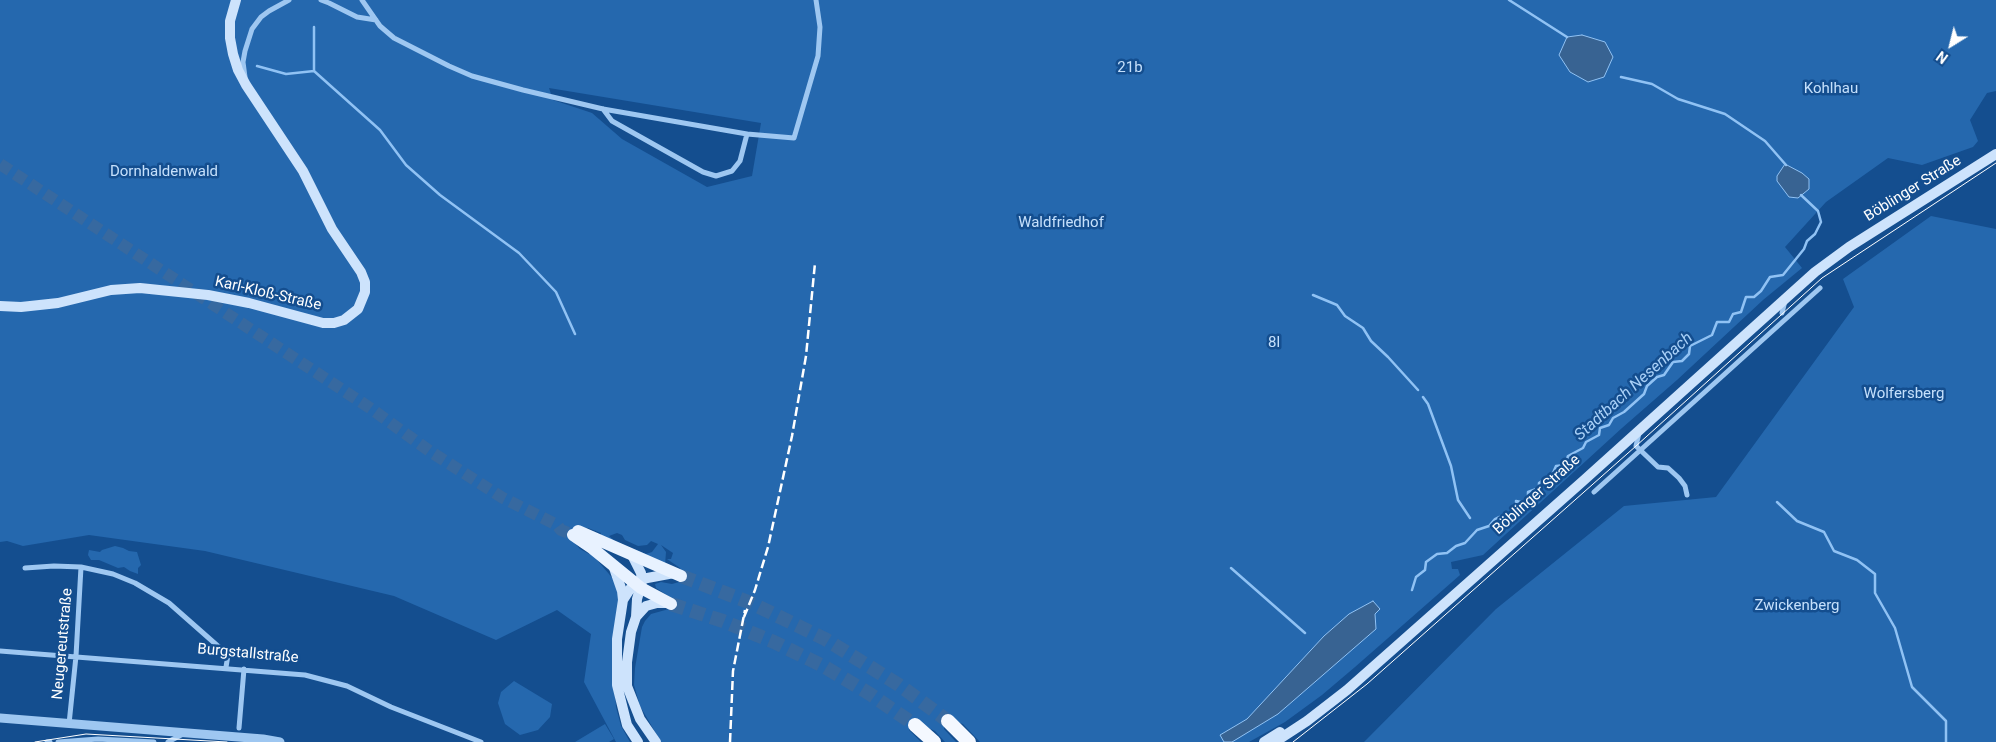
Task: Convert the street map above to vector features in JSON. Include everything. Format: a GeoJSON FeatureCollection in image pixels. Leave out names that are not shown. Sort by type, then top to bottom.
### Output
{"type":"FeatureCollection","features":[{"type":"Feature","properties":{"kind":"highway"},"geometry":{"type":"LineString","coordinates":[[948,721],[969,742]]}},
{"type":"Feature","properties":{"kind":"highway"},"geometry":{"type":"LineString","coordinates":[[915,726],[934,742]]}},
{"type":"Feature","properties":{"kind":"main road","name":"Karl-Kloß-Straße"},"geometry":{"type":"LineString","coordinates":[[0,306],[21,307],[47,304],[111,290],[140,288],[208,295],[249,303],[324,323],[339,322],[352,315],[358,309],[364,298],[365,282],[361,272],[332,229],[303,171],[238,70],[231,46],[230,21],[236,0]]}},
{"type":"Feature","properties":{"kind":"main road","name":"Böblinger Straße"},"geometry":{"type":"LineString","coordinates":[[1275,742],[1307,721],[1347,690],[1815,272],[1848,247],[1995,154]]}},
{"type":"Feature","properties":{"kind":"main road","name":"Böblinger Straße"},"geometry":{"type":"LineString","coordinates":[[1264,742],[1307,714],[1359,673],[1628,434],[1796,281],[1837,251],[1848,247]]}},
{"type":"Feature","properties":{"kind":"main road"},"geometry":{"type":"LineString","coordinates":[[669,604],[612,565],[574,533],[678,574]]}},
{"type":"Feature","properties":{"kind":"main road"},"geometry":{"type":"LineString","coordinates":[[632,555],[639,567],[639,583],[636,617],[631,632],[627,662],[627,686],[640,719],[656,742]]}},
{"type":"Feature","properties":{"kind":"main road"},"geometry":{"type":"LineString","coordinates":[[612,565],[618,579],[623,600],[617,639],[617,685],[626,725],[638,742]]}},
{"type":"Feature","properties":{"kind":"main road"},"geometry":{"type":"LineString","coordinates":[[623,600],[639,583],[654,575],[678,574]]}},
{"type":"Feature","properties":{"kind":"main road"},"geometry":{"type":"LineString","coordinates":[[636,617],[646,606],[657,603],[669,604]]}},
{"type":"Feature","properties":{"kind":"street"},"geometry":{"type":"LineString","coordinates":[[246,85],[243,62],[252,29],[261,17],[289,0]]}},
{"type":"Feature","properties":{"kind":"street"},"geometry":{"type":"LineString","coordinates":[[321,0],[329,2],[357,17],[376,20]]}},
{"type":"Feature","properties":{"kind":"street"},"geometry":{"type":"LineString","coordinates":[[362,0],[376,20],[394,38],[472,76],[603,109],[747,134],[794,138],[818,56],[820,28],[816,0]]}},
{"type":"Feature","properties":{"kind":"street"},"geometry":{"type":"LineString","coordinates":[[603,109],[612,121],[703,172],[716,176],[732,171],[740,162],[747,134]]}},
{"type":"Feature","properties":{"kind":"street"},"geometry":{"type":"LineString","coordinates":[[1594,492],[1820,288]]}},
{"type":"Feature","properties":{"kind":"street"},"geometry":{"type":"LineString","coordinates":[[1782,313],[1785,298]]}},
{"type":"Feature","properties":{"kind":"street"},"geometry":{"type":"LineString","coordinates":[[1782,313],[1787,318]]}},
{"type":"Feature","properties":{"kind":"street"},"geometry":{"type":"LineString","coordinates":[[1768,315],[1782,313]]}},
{"type":"Feature","properties":{"kind":"street"},"geometry":{"type":"LineString","coordinates":[[1640,430],[1636,446],[1658,467],[1668,468],[1679,478],[1685,486],[1687,495]]}},
{"type":"Feature","properties":{"kind":"street"},"geometry":{"type":"LineString","coordinates":[[25,568],[82,567],[121,576],[142,586],[163,598],[228,655],[226,667]]}},
{"type":"Feature","properties":{"kind":"street","name":"Neugereutstraße"},"geometry":{"type":"LineString","coordinates":[[69,724],[82,567]]}},
{"type":"Feature","properties":{"kind":"street","name":"Burgstallstraße"},"geometry":{"type":"LineString","coordinates":[[0,651],[226,667],[305,675],[347,686],[391,707],[481,742]]}},
{"type":"Feature","properties":{"kind":"street"},"geometry":{"type":"LineString","coordinates":[[239,728],[244,669]]}},
{"type":"Feature","properties":{"kind":"street"},"geometry":{"type":"LineString","coordinates":[[0,718],[280,742]]}},
{"type":"Feature","properties":{"kind":"street"},"geometry":{"type":"LineString","coordinates":[[168,742],[184,733]]}},
{"type":"Feature","properties":{"kind":"street"},"geometry":{"type":"LineString","coordinates":[[58,742],[91,739],[154,742]]}},
{"type":"Feature","properties":{"kind":"green space"},"geometry":{"type":"Polygon","coordinates":[[[0,0],[1996,0],[1996,91],[1987,93],[1970,120],[1978,141],[1973,147],[1922,165],[1888,158],[1826,202],[1785,247],[1802,268],[1763,300],[1483,555],[1451,562],[1452,569],[1458,569],[1460,575],[1355,667],[1322,695],[1285,722],[1249,742],[980,742],[963,724],[951,720],[944,723],[944,729],[956,742],[945,742],[935,731],[922,725],[910,727],[909,730],[921,742],[661,742],[640,706],[634,685],[635,668],[642,627],[645,621],[651,614],[669,609],[670,597],[656,588],[655,584],[679,582],[682,574],[680,568],[667,559],[671,559],[673,553],[661,545],[666,552],[665,565],[600,537],[601,533],[588,528],[575,527],[571,539],[580,549],[592,554],[614,580],[618,589],[619,600],[613,654],[616,707],[621,726],[630,742],[616,742],[584,682],[591,634],[557,610],[496,640],[394,596],[205,551],[89,535],[23,546],[7,541],[0,542],[0,0]],[[549,88],[553,100],[592,113],[622,139],[707,187],[752,176],[761,123],[549,88]],[[617,533],[609,536],[616,542],[646,554],[652,552],[658,544],[651,541],[647,545],[638,546],[625,540],[622,535],[617,533]]]}},
{"type":"Feature","properties":{"kind":"green space","name":"Zwickenberg"},"geometry":{"type":"Polygon","coordinates":[[[1931,216],[1996,229],[1996,742],[1364,742],[1496,609],[1624,506],[1716,497],[1854,307],[1843,279],[1931,216]]]}},
{"type":"Feature","properties":{"kind":"green space"},"geometry":{"type":"Polygon","coordinates":[[[115,546],[137,552],[141,565],[138,568],[138,574],[124,567],[118,568],[99,560],[91,560],[88,555],[89,550],[100,552],[115,546]]]}},
{"type":"Feature","properties":{"kind":"green space"},"geometry":{"type":"Polygon","coordinates":[[[514,681],[552,704],[550,717],[538,730],[520,735],[505,724],[498,703],[501,692],[514,681]]]}},
{"type":"Feature","properties":{"kind":"green space"},"geometry":{"type":"Polygon","coordinates":[[[605,724],[614,739],[609,742],[575,742],[605,724]]]}},
{"type":"Feature","properties":{"kind":"shaded area"},"geometry":{"type":"Polygon","coordinates":[[[1582,35],[1605,42],[1613,57],[1604,77],[1588,82],[1570,72],[1559,55],[1567,37],[1582,35]]]}},
{"type":"Feature","properties":{"kind":"shaded area"},"geometry":{"type":"Polygon","coordinates":[[[1785,164],[1809,179],[1809,189],[1798,198],[1789,197],[1777,181],[1777,176],[1785,164]]]}},
{"type":"Feature","properties":{"kind":"shaded area"},"geometry":{"type":"Polygon","coordinates":[[[1373,601],[1380,609],[1375,614],[1376,629],[1278,714],[1232,742],[1224,742],[1220,735],[1247,719],[1324,636],[1349,614],[1373,601]]]}},
{"type":"Feature","properties":{"kind":"waterway"},"geometry":{"type":"LineString","coordinates":[[1509,0],[1567,37]]}},
{"type":"Feature","properties":{"kind":"waterway"},"geometry":{"type":"LineString","coordinates":[[314,27],[314,71],[380,130],[406,165],[440,195],[519,253],[556,292],[575,334]]}},
{"type":"Feature","properties":{"kind":"waterway"},"geometry":{"type":"LineString","coordinates":[[257,66],[286,74],[314,71]]}},
{"type":"Feature","properties":{"kind":"waterway"},"geometry":{"type":"LineString","coordinates":[[1621,77],[1652,84],[1678,99],[1725,114],[1765,141],[1786,165]]}},
{"type":"Feature","properties":{"kind":"waterway","name":"Stadtbach Nesenbach"},"geometry":{"type":"LineString","coordinates":[[1412,590],[1416,577],[1425,570],[1426,562],[1437,554],[1447,553],[1456,546],[1465,543],[1477,530],[1489,526],[1495,519],[1499,517],[1508,518],[1517,512],[1516,501],[1526,503],[1528,501],[1528,492],[1539,488],[1539,483],[1553,473],[1556,466],[1565,465],[1568,456],[1583,448],[1586,442],[1599,435],[1600,428],[1609,425],[1613,418],[1624,412],[1644,394],[1647,386],[1657,377],[1664,375],[1673,362],[1682,361],[1689,354],[1690,346],[1712,335],[1717,322],[1729,322],[1733,314],[1741,312],[1746,297],[1754,297],[1761,291],[1770,277],[1783,275],[1804,249],[1807,241],[1815,234],[1821,222],[1818,211],[1801,195]]}},
{"type":"Feature","properties":{"kind":"waterway"},"geometry":{"type":"LineString","coordinates":[[1313,295],[1337,305],[1345,316],[1363,328],[1371,341],[1418,390]]}},
{"type":"Feature","properties":{"kind":"waterway"},"geometry":{"type":"LineString","coordinates":[[1423,397],[1428,404],[1451,466],[1458,500],[1470,518]]}},
{"type":"Feature","properties":{"kind":"waterway"},"geometry":{"type":"LineString","coordinates":[[1777,502],[1797,521],[1824,532],[1834,551],[1857,560],[1875,574],[1875,593],[1895,628],[1912,687],[1946,721],[1946,742]]}},
{"type":"Feature","properties":{"kind":"waterway"},"geometry":{"type":"LineString","coordinates":[[1231,568],[1305,633]]}},
{"type":"Feature","properties":{"kind":"tunnel"},"geometry":{"type":"LineString","coordinates":[[0,164],[370,408],[431,452],[503,498],[573,535]]}},
{"type":"Feature","properties":{"kind":"tunnel"},"geometry":{"type":"LineString","coordinates":[[681,576],[751,603],[825,639],[899,685],[948,721]]}},
{"type":"Feature","properties":{"kind":"tunnel"},"geometry":{"type":"LineString","coordinates":[[671,604],[723,621],[774,642],[823,666],[870,694],[915,725]]}},
{"type":"Feature","properties":{"kind":"tram line"},"geometry":{"type":"LineString","coordinates":[[1293,742],[1367,684],[1636,446],[1822,278],[1996,163]]}},
{"type":"Feature","properties":{"kind":"tram line"},"geometry":{"type":"LineString","coordinates":[[35,742],[86,734],[227,742]]}},
{"type":"Feature","properties":{"kind":"railway"},"geometry":{"type":"LineString","coordinates":[[744,617],[755,590],[768,547],[792,436],[806,356],[815,263]]}},
{"type":"Feature","properties":{"kind":"railway"},"geometry":{"type":"LineString","coordinates":[[730,742],[733,671],[745,610]]}},
{"type":"Feature","properties":{"kind":"park label","name":"21b"},"geometry":{"type":"Point","coordinates":[1130,68]}},
{"type":"Feature","properties":{"kind":"park label","name":"Kohlhau"},"geometry":{"type":"Point","coordinates":[1831,89]}},
{"type":"Feature","properties":{"kind":"park label","name":"Dornhaldenwald"},"geometry":{"type":"Point","coordinates":[164,172]}},
{"type":"Feature","properties":{"kind":"park label","name":"Waldfriedhof"},"geometry":{"type":"Point","coordinates":[1061,223]}},
{"type":"Feature","properties":{"kind":"park label","name":"8l"},"geometry":{"type":"Point","coordinates":[1274,343]}},
{"type":"Feature","properties":{"kind":"park label","name":"Wolfersberg"},"geometry":{"type":"Point","coordinates":[1904,394]}}]}
